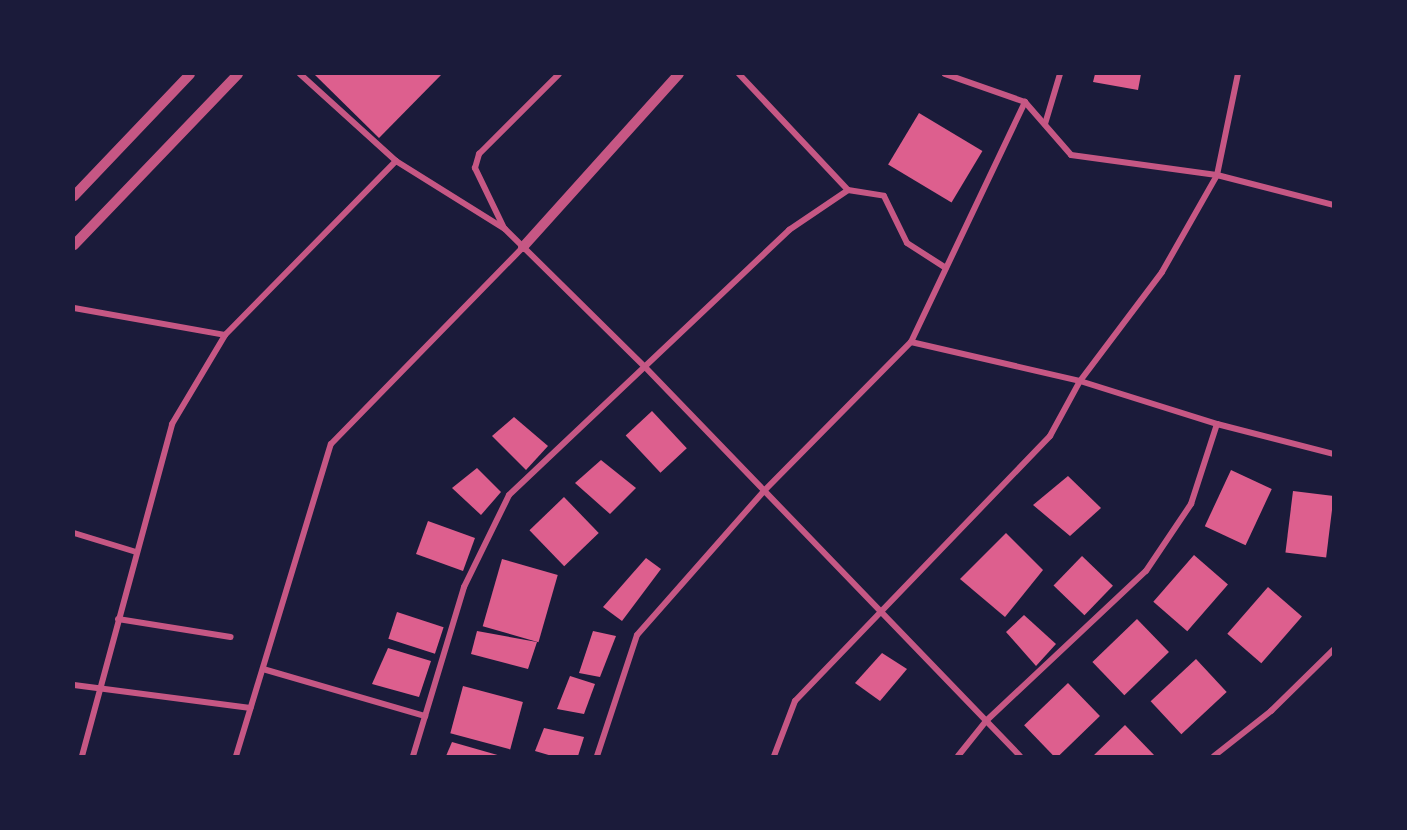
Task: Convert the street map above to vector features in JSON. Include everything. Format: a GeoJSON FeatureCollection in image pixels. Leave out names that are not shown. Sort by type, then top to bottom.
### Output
{"type":"FeatureCollection","features":[{"type":"Feature","properties":{"kind":"street"},"geometry":{"type":"LineString","coordinates":[[74,196],[190,74]]}},
{"type":"Feature","properties":{"kind":"street"},"geometry":{"type":"LineString","coordinates":[[74,245],[238,74]]}},
{"type":"Feature","properties":{"kind":"street"},"geometry":{"type":"LineString","coordinates":[[300,74],[396,161],[505,229],[645,367],[1020,756]]}},
{"type":"Feature","properties":{"kind":"street"},"geometry":{"type":"LineString","coordinates":[[505,229],[476,168],[478,154],[559,74]]}},
{"type":"Feature","properties":{"kind":"street"},"geometry":{"type":"LineString","coordinates":[[236,756],[331,444],[522,247],[679,74]]}},
{"type":"Feature","properties":{"kind":"street"},"geometry":{"type":"LineString","coordinates":[[739,74],[848,190],[884,196],[907,243],[946,268]]}},
{"type":"Feature","properties":{"kind":"street"},"geometry":{"type":"LineString","coordinates":[[945,74],[1025,102],[1071,155],[1217,175],[1334,205]]}},
{"type":"Feature","properties":{"kind":"street"},"geometry":{"type":"LineString","coordinates":[[1045,124],[1060,74]]}},
{"type":"Feature","properties":{"kind":"street"},"geometry":{"type":"LineString","coordinates":[[774,756],[795,701],[1050,436],[1080,381],[1162,272],[1217,175],[1238,74]]}},
{"type":"Feature","properties":{"kind":"street"},"geometry":{"type":"LineString","coordinates":[[597,756],[637,635],[764,490],[911,342],[1025,102]]}},
{"type":"Feature","properties":{"kind":"street"},"geometry":{"type":"LineString","coordinates":[[82,756],[98,688],[172,424],[225,335],[396,161]]}},
{"type":"Feature","properties":{"kind":"street"},"geometry":{"type":"LineString","coordinates":[[413,756],[464,587],[509,495],[789,230],[848,190]]}},
{"type":"Feature","properties":{"kind":"street"},"geometry":{"type":"LineString","coordinates":[[74,308],[225,335]]}},
{"type":"Feature","properties":{"kind":"street"},"geometry":{"type":"LineString","coordinates":[[911,342],[1080,381],[1217,424],[1334,454]]}},
{"type":"Feature","properties":{"kind":"street"},"geometry":{"type":"LineString","coordinates":[[958,756],[986,721],[1146,571],[1191,504],[1217,424]]}},
{"type":"Feature","properties":{"kind":"street"},"geometry":{"type":"LineString","coordinates":[[74,533],[136,552]]}},
{"type":"Feature","properties":{"kind":"street"},"geometry":{"type":"LineString","coordinates":[[118,619],[231,637]]}},
{"type":"Feature","properties":{"kind":"street"},"geometry":{"type":"LineString","coordinates":[[1214,756],[1271,711],[1334,649]]}},
{"type":"Feature","properties":{"kind":"street"},"geometry":{"type":"LineString","coordinates":[[263,669],[425,716]]}},
{"type":"Feature","properties":{"kind":"street"},"geometry":{"type":"LineString","coordinates":[[74,685],[251,708]]}},
{"type":"Feature","properties":{"kind":"building"},"geometry":{"type":"Polygon","coordinates":[[[314,74],[442,74],[379,138],[314,74]]]}},
{"type":"Feature","properties":{"kind":"building"},"geometry":{"type":"Polygon","coordinates":[[[1095,74],[1141,74],[1138,90],[1093,82],[1095,74]]]}},
{"type":"Feature","properties":{"kind":"building"},"geometry":{"type":"Polygon","coordinates":[[[919,113],[982,151],[952,203],[888,164],[919,113]]]}},
{"type":"Feature","properties":{"kind":"building"},"geometry":{"type":"Polygon","coordinates":[[[652,411],[687,448],[660,473],[626,436],[652,411]]]}},
{"type":"Feature","properties":{"kind":"building"},"geometry":{"type":"Polygon","coordinates":[[[514,417],[548,446],[526,470],[492,436],[514,417]]]}},
{"type":"Feature","properties":{"kind":"building"},"geometry":{"type":"Polygon","coordinates":[[[601,460],[636,488],[610,514],[575,483],[601,460]]]}},
{"type":"Feature","properties":{"kind":"building"},"geometry":{"type":"Polygon","coordinates":[[[477,468],[501,492],[481,515],[452,488],[477,468]]]}},
{"type":"Feature","properties":{"kind":"building"},"geometry":{"type":"Polygon","coordinates":[[[1231,470],[1272,489],[1246,545],[1205,526],[1231,470]]]}},
{"type":"Feature","properties":{"kind":"building"},"geometry":{"type":"Polygon","coordinates":[[[1068,476],[1101,508],[1070,536],[1033,505],[1068,476]]]}},
{"type":"Feature","properties":{"kind":"building"},"geometry":{"type":"Polygon","coordinates":[[[1293,491],[1334,496],[1326,558],[1285,553],[1293,491]]]}},
{"type":"Feature","properties":{"kind":"building"},"geometry":{"type":"Polygon","coordinates":[[[564,497],[599,533],[564,566],[529,530],[564,497]]]}},
{"type":"Feature","properties":{"kind":"building"},"geometry":{"type":"Polygon","coordinates":[[[428,521],[475,538],[463,571],[416,554],[428,521]]]}},
{"type":"Feature","properties":{"kind":"building"},"geometry":{"type":"Polygon","coordinates":[[[1006,533],[1043,570],[1005,617],[960,579],[1006,533]]]}},
{"type":"Feature","properties":{"kind":"building"},"geometry":{"type":"Polygon","coordinates":[[[1194,555],[1228,585],[1187,631],[1153,602],[1194,555]]]}},
{"type":"Feature","properties":{"kind":"building"},"geometry":{"type":"Polygon","coordinates":[[[1082,556],[1113,586],[1084,615],[1054,585],[1082,556]]]}},
{"type":"Feature","properties":{"kind":"building"},"geometry":{"type":"Polygon","coordinates":[[[646,558],[661,569],[622,621],[603,607],[646,558]]]}},
{"type":"Feature","properties":{"kind":"building"},"geometry":{"type":"Polygon","coordinates":[[[502,559],[558,575],[538,642],[483,626],[502,559]]]}},
{"type":"Feature","properties":{"kind":"building"},"geometry":{"type":"Polygon","coordinates":[[[1268,587],[1302,617],[1261,663],[1227,634],[1268,587]]]}},
{"type":"Feature","properties":{"kind":"building"},"geometry":{"type":"Polygon","coordinates":[[[397,612],[444,627],[435,654],[388,639],[397,612]]]}},
{"type":"Feature","properties":{"kind":"building"},"geometry":{"type":"Polygon","coordinates":[[[1024,615],[1056,644],[1036,666],[1006,632],[1024,615]]]}},
{"type":"Feature","properties":{"kind":"building"},"geometry":{"type":"Polygon","coordinates":[[[1137,619],[1169,652],[1124,695],[1092,662],[1137,619]]]}},
{"type":"Feature","properties":{"kind":"building"},"geometry":{"type":"Polygon","coordinates":[[[477,631],[537,642],[528,669],[471,654],[477,631]]]}},
{"type":"Feature","properties":{"kind":"building"},"geometry":{"type":"Polygon","coordinates":[[[593,631],[616,636],[600,677],[579,673],[593,631]]]}},
{"type":"Feature","properties":{"kind":"building"},"geometry":{"type":"Polygon","coordinates":[[[388,648],[431,661],[419,697],[372,684],[388,648]]]}},
{"type":"Feature","properties":{"kind":"building"},"geometry":{"type":"Polygon","coordinates":[[[882,653],[907,669],[880,701],[855,683],[882,653]]]}},
{"type":"Feature","properties":{"kind":"building"},"geometry":{"type":"Polygon","coordinates":[[[1196,659],[1227,692],[1181,734],[1151,701],[1196,659]]]}},
{"type":"Feature","properties":{"kind":"building"},"geometry":{"type":"Polygon","coordinates":[[[570,676],[595,684],[584,714],[557,709],[570,676]]]}},
{"type":"Feature","properties":{"kind":"building"},"geometry":{"type":"Polygon","coordinates":[[[1068,683],[1100,716],[1059,756],[1054,756],[1024,725],[1068,683]]]}},
{"type":"Feature","properties":{"kind":"building"},"geometry":{"type":"Polygon","coordinates":[[[463,686],[523,702],[510,749],[450,733],[463,686]]]}},
{"type":"Feature","properties":{"kind":"building"},"geometry":{"type":"Polygon","coordinates":[[[1125,725],[1155,756],[1093,756],[1125,725]]]}},
{"type":"Feature","properties":{"kind":"building"},"geometry":{"type":"Polygon","coordinates":[[[544,728],[584,737],[578,756],[552,756],[535,751],[544,728]]]}},
{"type":"Feature","properties":{"kind":"building"},"geometry":{"type":"Polygon","coordinates":[[[452,742],[501,756],[446,756],[452,742]]]}}]}
